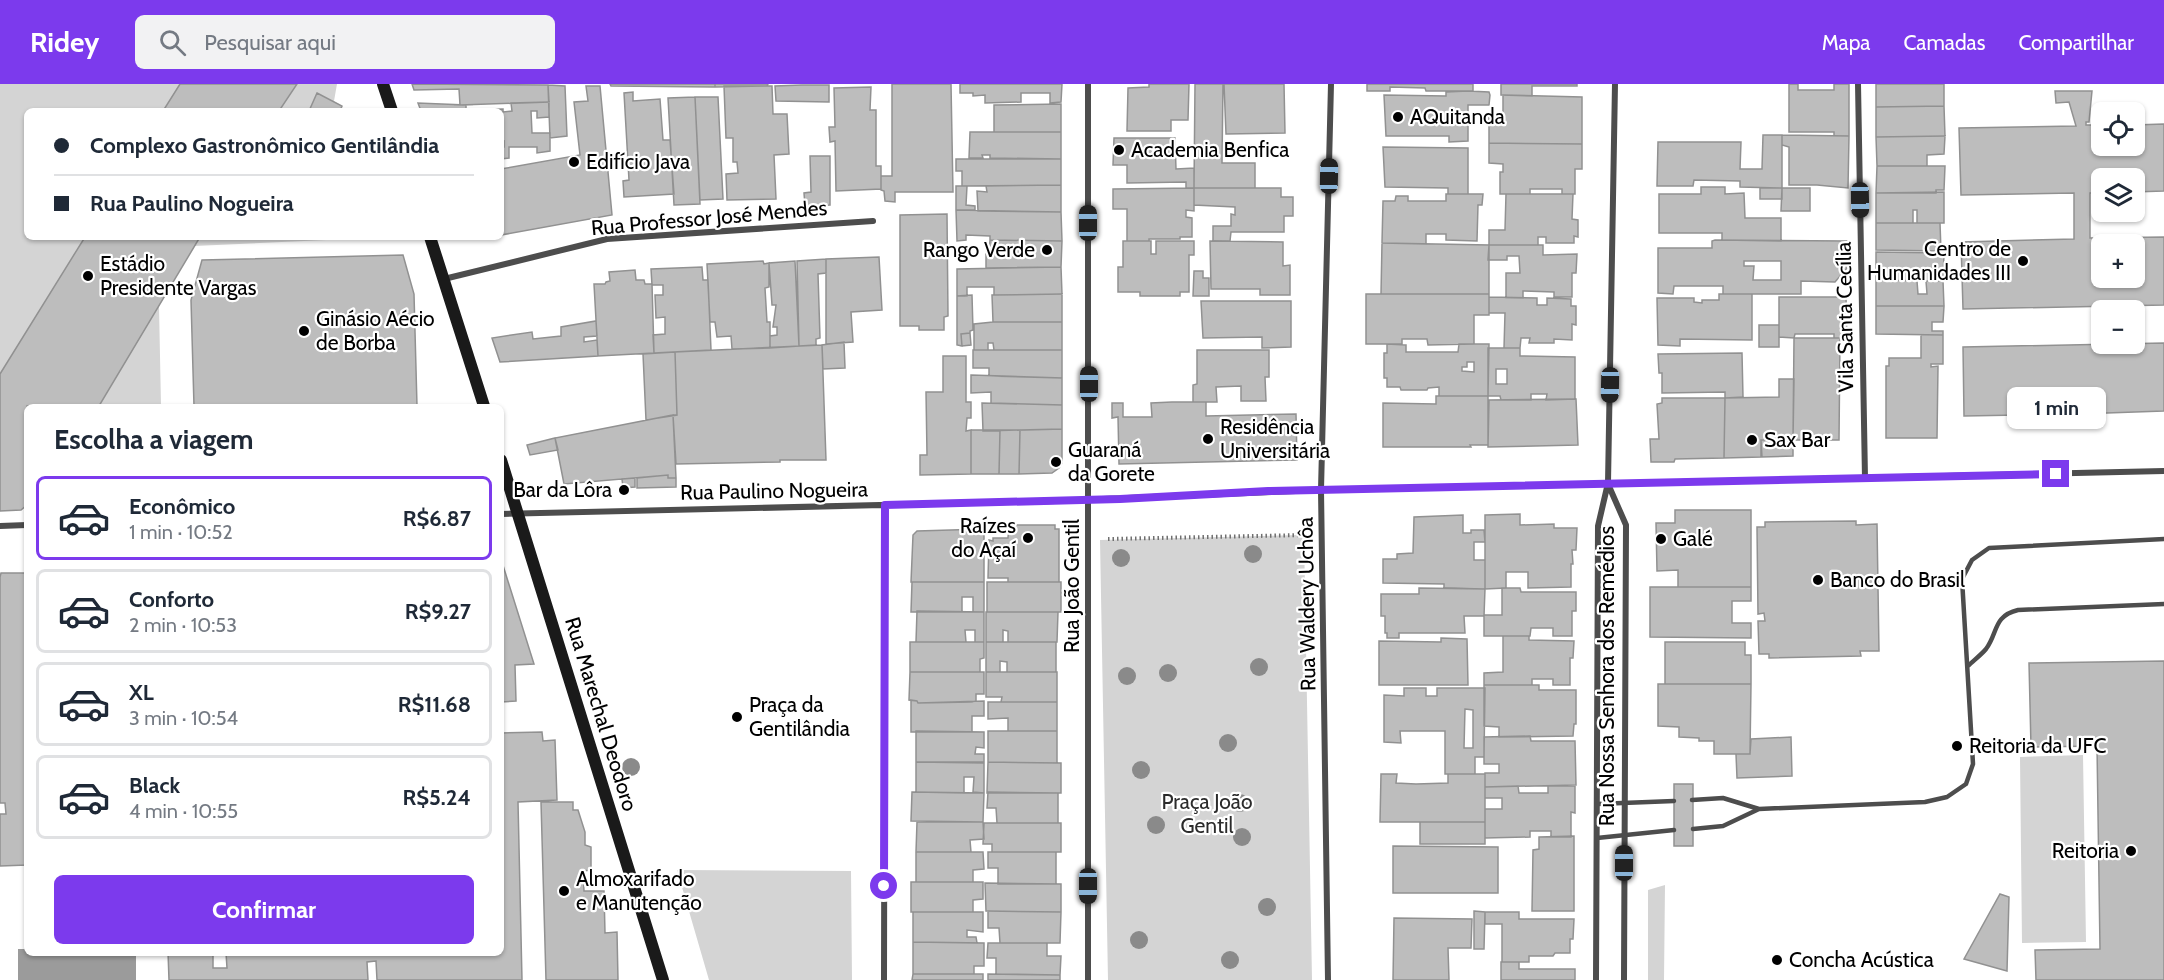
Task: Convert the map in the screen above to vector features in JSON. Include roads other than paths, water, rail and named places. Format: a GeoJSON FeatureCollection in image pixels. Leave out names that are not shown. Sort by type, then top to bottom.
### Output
{"type":"FeatureCollection","features":[{"type":"Feature","properties":{"kind":"street"},"geometry":{"type":"LineString","coordinates":[[383,84],[391,108]]}},
{"type":"Feature","properties":{"kind":"street","name":"Rua João Gentil"},"geometry":{"type":"LineString","coordinates":[[1088,84],[1088,980]]}},
{"type":"Feature","properties":{"kind":"street","name":"Rua Waldery Uchôa"},"geometry":{"type":"LineString","coordinates":[[1328,980],[1321,490],[1331,84]]}},
{"type":"Feature","properties":{"kind":"street","name":"Rua Nossa Senhora dos Remédios"},"geometry":{"type":"LineString","coordinates":[[1596,980],[1598,526],[1608,483],[1615,84]]}},
{"type":"Feature","properties":{"kind":"street","name":"Vila Santa Cecília"},"geometry":{"type":"LineString","coordinates":[[1858,84],[1865,478]]}},
{"type":"Feature","properties":{"kind":"street","name":"Rua Professor José Mendes"},"geometry":{"type":"LineString","coordinates":[[443,279],[607,239],[873,221]]}},
{"type":"Feature","properties":{"kind":"street"},"geometry":{"type":"LineString","coordinates":[[431,240],[483,404]]}},
{"type":"Feature","properties":{"kind":"street","name":"Rua Marechal Deodoro"},"geometry":{"type":"LineString","coordinates":[[504,469],[663,980]]}},
{"type":"Feature","properties":{"kind":"street","name":"Rua Paulino Nogueira"},"geometry":{"type":"LineString","coordinates":[[504,514],[885,505],[1321,490],[2164,471]]}},
{"type":"Feature","properties":{"kind":"street","name":"Rua Nossa Senhora dos Remédios"},"geometry":{"type":"LineString","coordinates":[[1608,483],[1626,525],[1624,980]]}},
{"type":"Feature","properties":{"kind":"street"},"geometry":{"type":"LineString","coordinates":[[884,980],[885,505]]}},
{"type":"Feature","properties":{"kind":"street"},"geometry":{"type":"LineString","coordinates":[[0,526],[24,525]]}},
{"type":"Feature","properties":{"kind":"lane"},"geometry":{"type":"LineString","coordinates":[[1692,800],[1723,798],[1759,809],[1925,802],[1947,797],[1966,784],[1973,764],[1962,579],[1972,561],[1989,548],[2164,539]]}},
{"type":"Feature","properties":{"kind":"lane"},"geometry":{"type":"LineString","coordinates":[[1968,666],[1986,649],[2000,620],[2008,613],[2018,610],[2164,604]]}},
{"type":"Feature","properties":{"kind":"lane"},"geometry":{"type":"LineString","coordinates":[[1597,804],[1674,801]]}},
{"type":"Feature","properties":{"kind":"lane"},"geometry":{"type":"LineString","coordinates":[[1693,828],[1724,826],[1759,809]]}},
{"type":"Feature","properties":{"kind":"lane"},"geometry":{"type":"LineString","coordinates":[[1597,838],[1674,830]]}},
{"type":"Feature","properties":{"kind":"place","name":"AQuitanda"},"geometry":{"type":"Point","coordinates":[1398,117]}},
{"type":"Feature","properties":{"kind":"place","name":"Academia Benfica"},"geometry":{"type":"Point","coordinates":[1119,150]}},
{"type":"Feature","properties":{"kind":"place","name":"Edifício Java"},"geometry":{"type":"Point","coordinates":[574,162]}},
{"type":"Feature","properties":{"kind":"place","name":"Rango Verde"},"geometry":{"type":"Point","coordinates":[1047,250]}},
{"type":"Feature","properties":{"kind":"place","name":"Centro de Humanidades III"},"geometry":{"type":"Point","coordinates":[2023,261]}},
{"type":"Feature","properties":{"kind":"place","name":"Estádio Presidente Vargas"},"geometry":{"type":"Point","coordinates":[88,276]}},
{"type":"Feature","properties":{"kind":"place","name":"Ginásio Aécio de Borba"},"geometry":{"type":"Point","coordinates":[304,331]}},
{"type":"Feature","properties":{"kind":"place","name":"Residência Universitária"},"geometry":{"type":"Point","coordinates":[1208,439]}},
{"type":"Feature","properties":{"kind":"place","name":"Sax Bar"},"geometry":{"type":"Point","coordinates":[1752,440]}},
{"type":"Feature","properties":{"kind":"place","name":"Guaraná da Gorete"},"geometry":{"type":"Point","coordinates":[1056,462]}},
{"type":"Feature","properties":{"kind":"place","name":"Bar da Lôra"},"geometry":{"type":"Point","coordinates":[624,490]}},
{"type":"Feature","properties":{"kind":"place","name":"Raízes do Açaí"},"geometry":{"type":"Point","coordinates":[1028,538]}},
{"type":"Feature","properties":{"kind":"place","name":"Galé"},"geometry":{"type":"Point","coordinates":[1661,539]}},
{"type":"Feature","properties":{"kind":"place","name":"Banco do Brasil"},"geometry":{"type":"Point","coordinates":[1818,580]}},
{"type":"Feature","properties":{"kind":"place","name":"Praça da Gentilândia"},"geometry":{"type":"Point","coordinates":[737,717]}},
{"type":"Feature","properties":{"kind":"place","name":"Reitoria da UFC"},"geometry":{"type":"Point","coordinates":[1957,746]}},
{"type":"Feature","properties":{"kind":"place","name":"Reitoria"},"geometry":{"type":"Point","coordinates":[2131,851]}},
{"type":"Feature","properties":{"kind":"place","name":"Almoxarifado e Manutenção"},"geometry":{"type":"Point","coordinates":[564,891]}},
{"type":"Feature","properties":{"kind":"place","name":"Concha Acústica"},"geometry":{"type":"Point","coordinates":[1777,960]}},
{"type":"Feature","properties":{"kind":"park label","name":"Praça João Gentil"},"geometry":{"type":"Point","coordinates":[1207,814]}}]}
